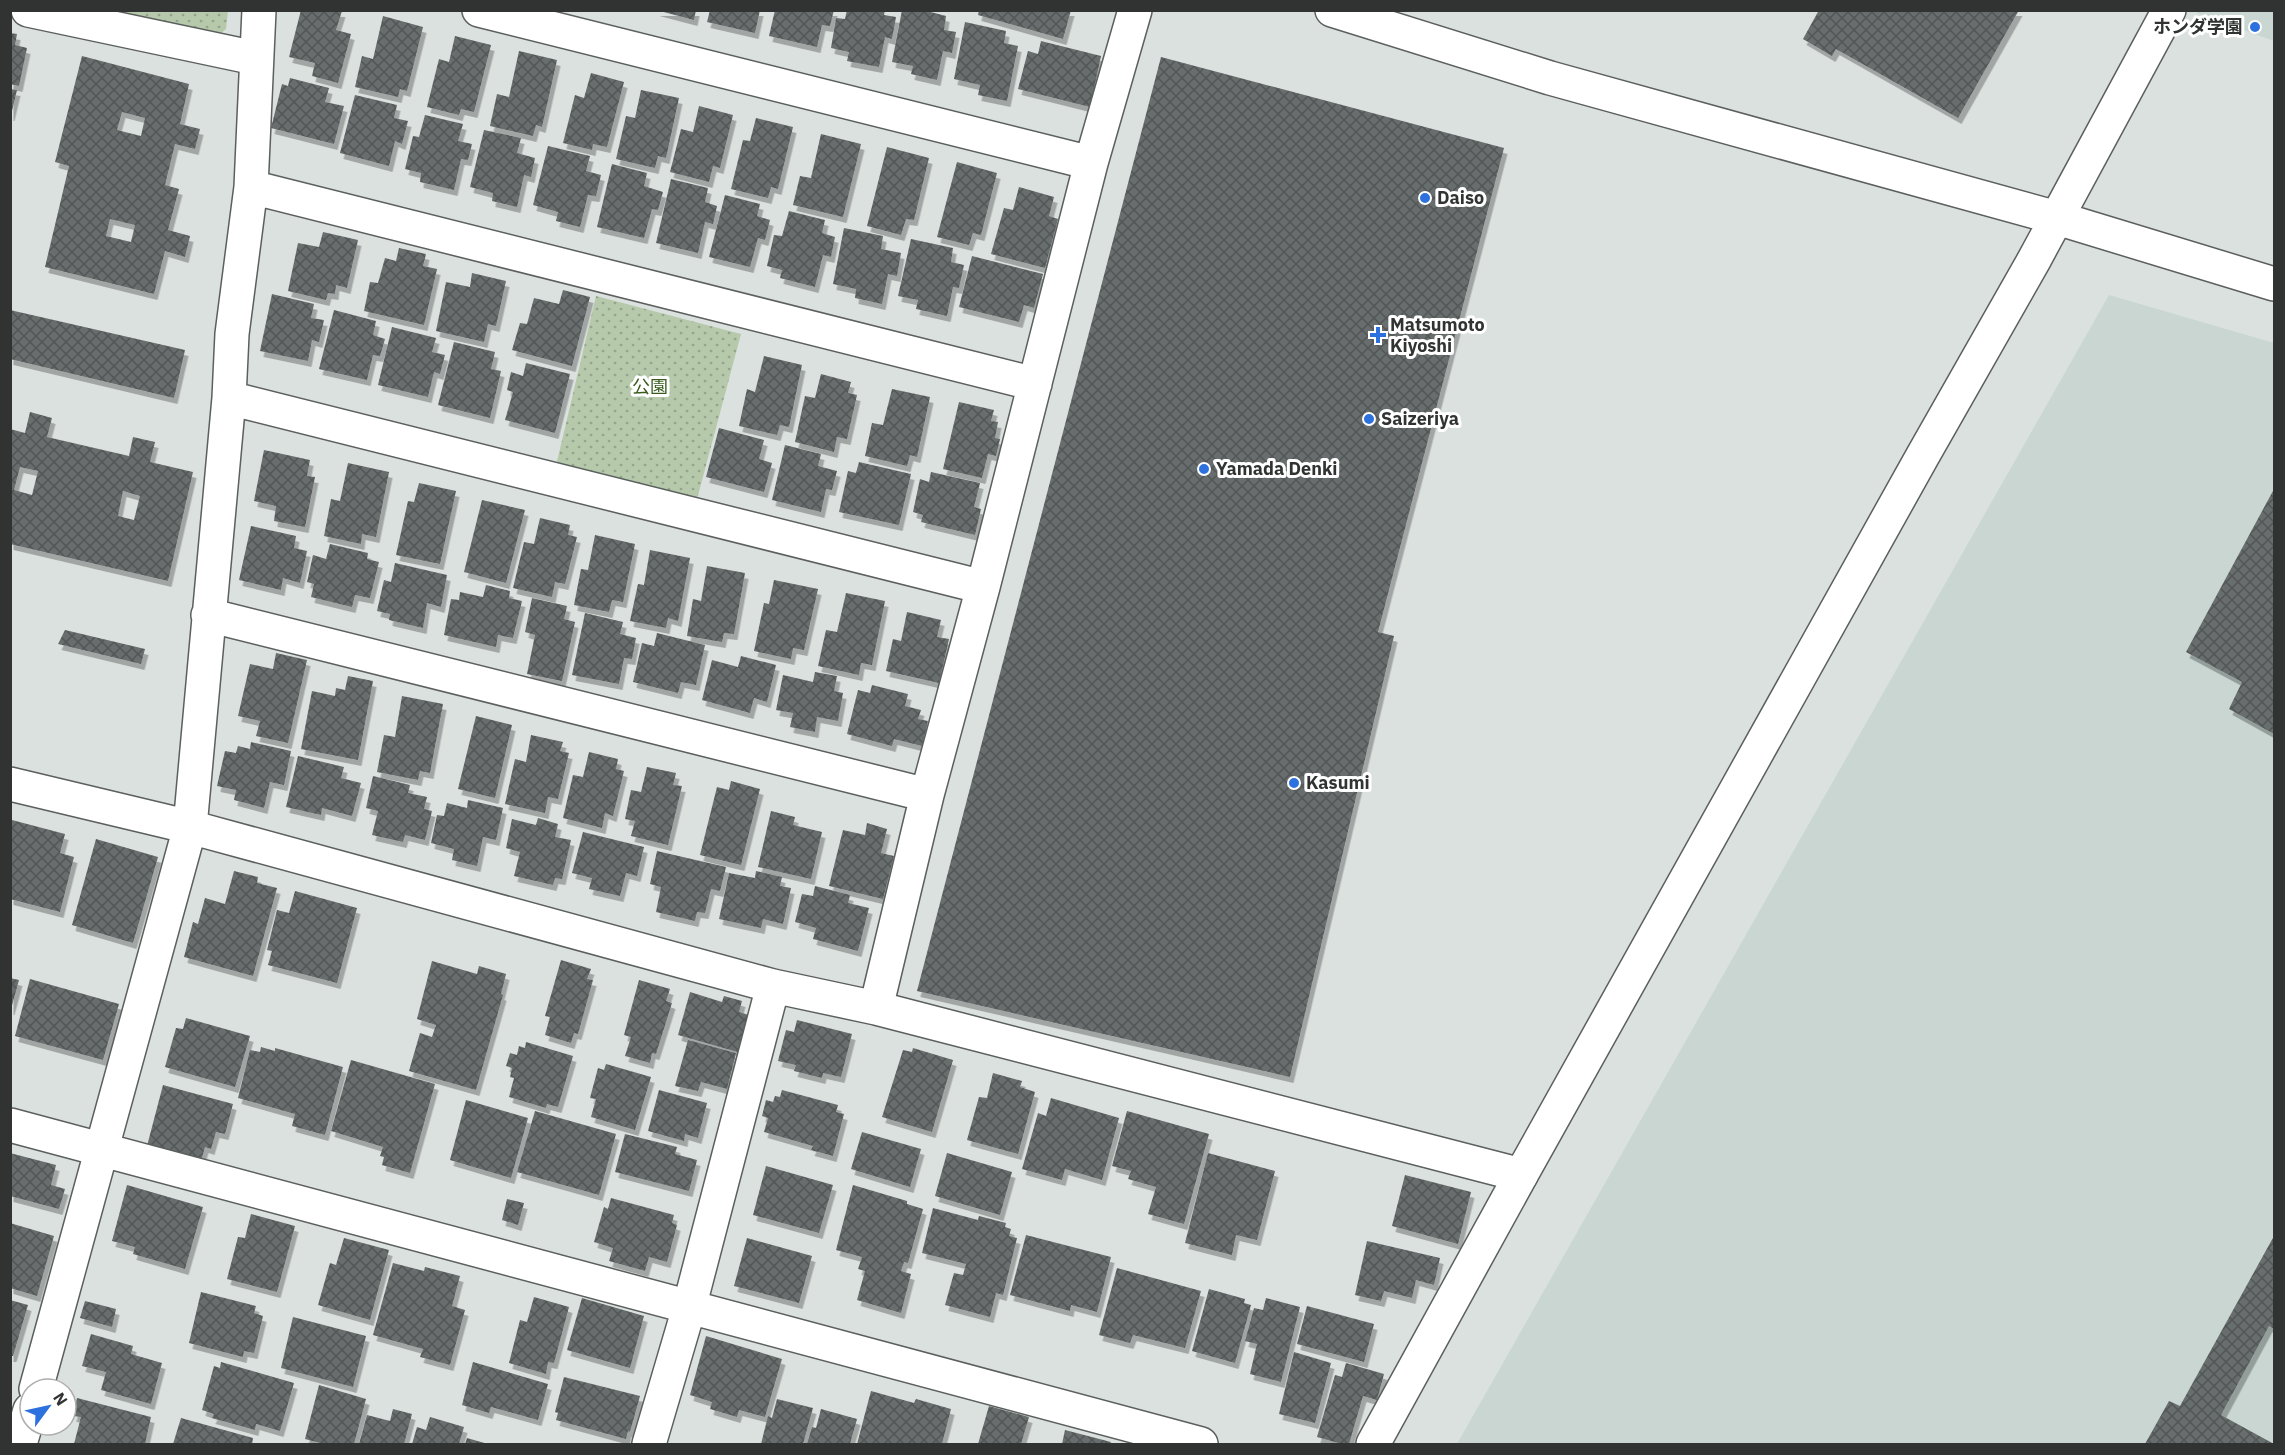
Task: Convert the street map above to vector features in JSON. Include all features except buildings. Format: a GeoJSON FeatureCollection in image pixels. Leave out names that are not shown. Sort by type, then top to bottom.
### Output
{"type":"FeatureCollection","features":[{"type":"Feature","properties":{"kind":"street"},"geometry":{"type":"LineString","coordinates":[[28,10],[255,58]]}},
{"type":"Feature","properties":{"kind":"street"},"geometry":{"type":"LineString","coordinates":[[39,1377],[190,827],[229,398],[232,334],[251,187],[255,58],[259,10]]}},
{"type":"Feature","properties":{"kind":"street"},"geometry":{"type":"LineString","coordinates":[[479,10],[1091,163]]}},
{"type":"Feature","properties":{"kind":"street"},"geometry":{"type":"LineString","coordinates":[[876,1008],[927,795],[983,587],[1091,163],[1135,10]]}},
{"type":"Feature","properties":{"kind":"street"},"geometry":{"type":"LineString","coordinates":[[1332,10],[1550,78],[2057,218],[2274,284]]}},
{"type":"Feature","properties":{"kind":"street"},"geometry":{"type":"LineString","coordinates":[[1374,1444],[1521,1174],[2057,218],[2169,10]]}},
{"type":"Feature","properties":{"kind":"street"},"geometry":{"type":"LineString","coordinates":[[251,187],[1035,384]]}},
{"type":"Feature","properties":{"kind":"street"},"geometry":{"type":"LineString","coordinates":[[229,398],[983,587]]}},
{"type":"Feature","properties":{"kind":"street"},"geometry":{"type":"LineString","coordinates":[[208,615],[927,795]]}},
{"type":"Feature","properties":{"kind":"street"},"geometry":{"type":"LineString","coordinates":[[10,784],[190,827],[773,986],[876,1008],[1521,1174]]}},
{"type":"Feature","properties":{"kind":"street"},"geometry":{"type":"LineString","coordinates":[[649,1444],[689,1308],[773,986]]}},
{"type":"Feature","properties":{"kind":"street"},"geometry":{"type":"LineString","coordinates":[[10,1125],[1201,1444]]}},
{"type":"Feature","properties":{"kind":"shaded area","name":"ホンダ学園"},"geometry":{"type":"Polygon","coordinates":[[[2199,10],[2274,11],[2274,41],[2197,13],[2199,10]]]}},
{"type":"Feature","properties":{"kind":"shaded area"},"geometry":{"type":"Polygon","coordinates":[[[2109,295],[2274,343],[2274,1444],[1457,1444],[2109,295]]]}},
{"type":"Feature","properties":{"kind":"green space"},"geometry":{"type":"Polygon","coordinates":[[[107,11],[228,11],[226,29],[215,38],[107,11]]]}},
{"type":"Feature","properties":{"kind":"green space","name":"公園"},"geometry":{"type":"Polygon","coordinates":[[[596,296],[741,334],[696,503],[555,470],[596,296]]]}},
{"type":"Feature","properties":{"kind":"place","name":"ホンダ学園"},"geometry":{"type":"Point","coordinates":[2255,27]}},
{"type":"Feature","properties":{"kind":"place","name":"Daiso"},"geometry":{"type":"Point","coordinates":[1425,198]}},
{"type":"Feature","properties":{"kind":"place","name":"Matsumoto Kiyoshi"},"geometry":{"type":"Point","coordinates":[1378,335]}},
{"type":"Feature","properties":{"kind":"place","name":"Saizeriya"},"geometry":{"type":"Point","coordinates":[1369,419]}},
{"type":"Feature","properties":{"kind":"place","name":"Yamada Denki"},"geometry":{"type":"Point","coordinates":[1204,469]}},
{"type":"Feature","properties":{"kind":"place","name":"Kasumi"},"geometry":{"type":"Point","coordinates":[1294,783]}}]}
